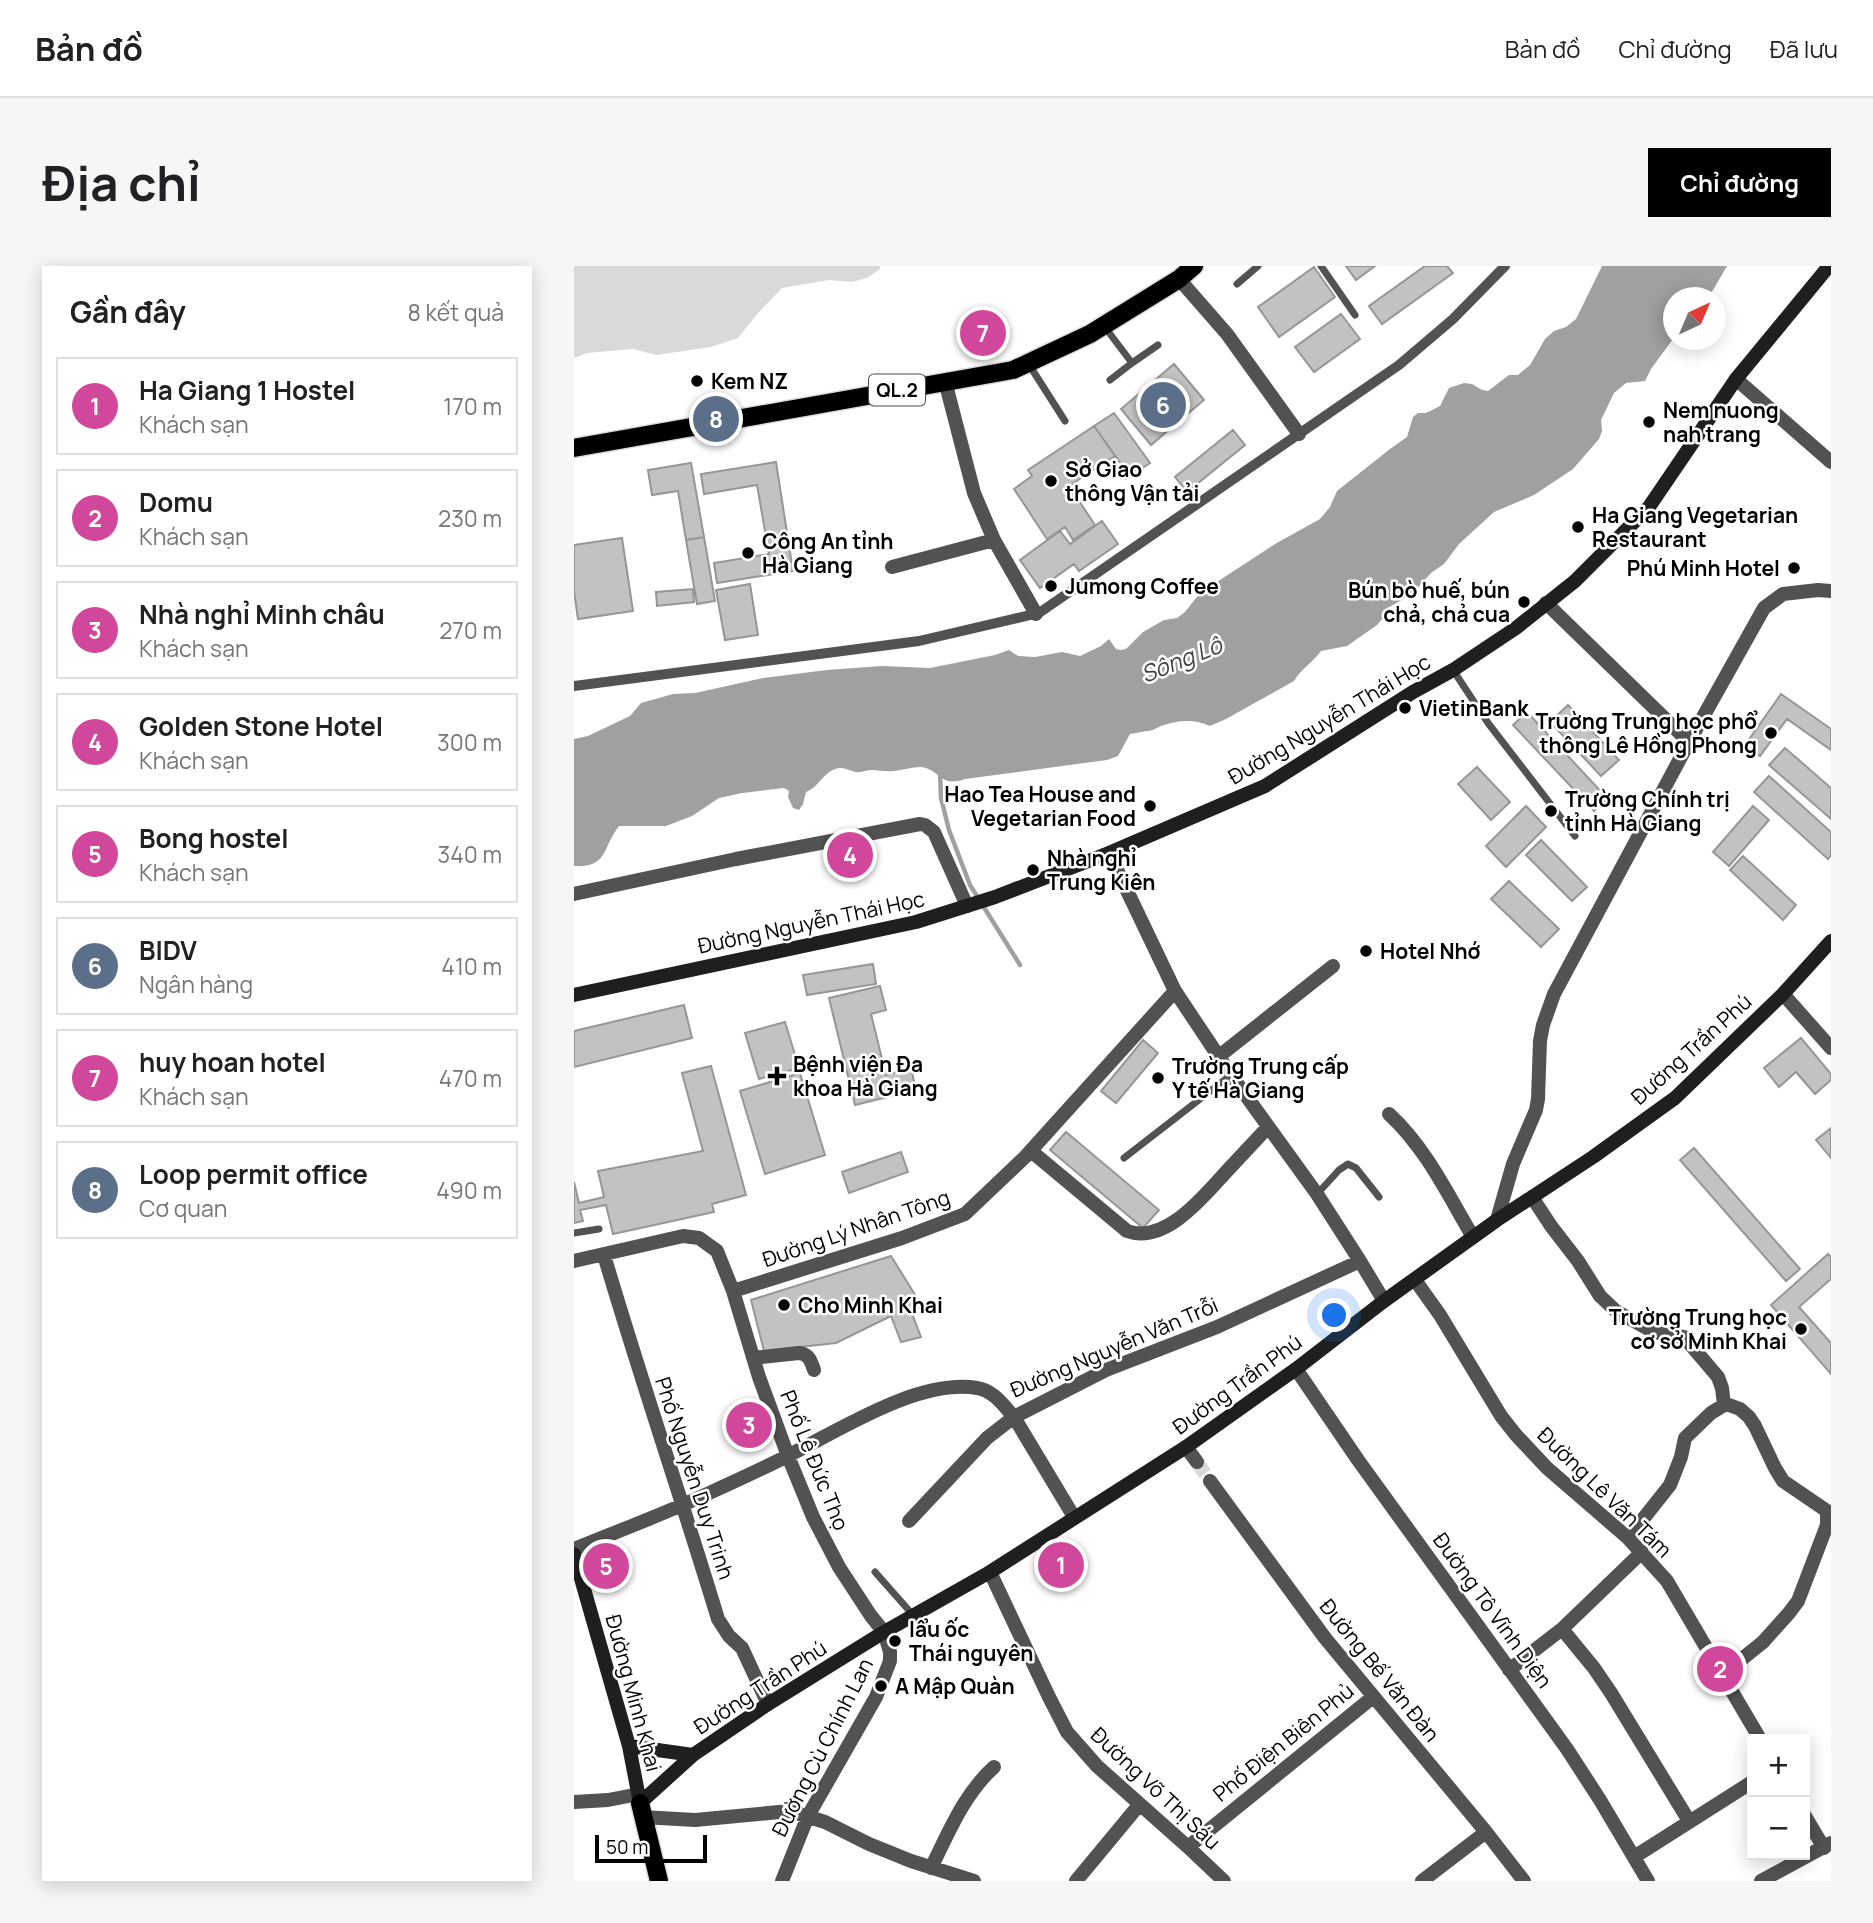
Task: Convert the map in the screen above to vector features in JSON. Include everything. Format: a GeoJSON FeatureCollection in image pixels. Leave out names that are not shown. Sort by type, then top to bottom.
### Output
{"type":"FeatureCollection","features":[{"type":"Feature","properties":{"kind":"main road","name":"QL.2"},"geometry":{"type":"LineString","coordinates":[[574,448],[1013,370],[1090,334],[1179,279],[1194,266]]}},
{"type":"Feature","properties":{"kind":"main road","name":"Đường Nguyễn Thái Học"},"geometry":{"type":"LineString","coordinates":[[574,995],[916,922],[969,906],[1109,853],[1265,786],[1413,692],[1453,670],[1516,628],[1575,581],[1649,507],[1737,379],[1829,266]]}},
{"type":"Feature","properties":{"kind":"main road","name":"Đường Trần Phú"},"geometry":{"type":"LineString","coordinates":[[641,1805],[693,1755],[768,1704],[884,1632],[990,1573],[1186,1447],[1473,1237],[1593,1157],[1675,1098],[1783,994],[1831,941]]}},
{"type":"Feature","properties":{"kind":"main road","name":"Đường Minh Khai"},"geometry":{"type":"LineString","coordinates":[[574,1551],[629,1746],[641,1805]]}},
{"type":"Feature","properties":{"kind":"main road","name":"Đường Trần Phú"},"geometry":{"type":"LineString","coordinates":[[629,1746],[693,1755]]}},
{"type":"Feature","properties":{"kind":"main road"},"geometry":{"type":"LineString","coordinates":[[641,1805],[659,1881]]}},
{"type":"Feature","properties":{"kind":"street"},"geometry":{"type":"LineString","coordinates":[[574,686],[919,641],[1036,614],[1399,365],[1453,319],[1505,266]]}},
{"type":"Feature","properties":{"kind":"street"},"geometry":{"type":"LineString","coordinates":[[1179,279],[1227,334],[1299,434]]}},
{"type":"Feature","properties":{"kind":"street"},"geometry":{"type":"LineString","coordinates":[[1737,379],[1831,462]]}},
{"type":"Feature","properties":{"kind":"street"},"geometry":{"type":"LineString","coordinates":[[945,381],[974,494],[994,540],[1036,614]]}},
{"type":"Feature","properties":{"kind":"street"},"geometry":{"type":"LineString","coordinates":[[892,567],[994,540]]}},
{"type":"Feature","properties":{"kind":"street"},"geometry":{"type":"LineString","coordinates":[[1497,1220],[1513,1164],[1536,1110],[1540,1041],[1554,994],[1689,742],[1765,608],[1783,594],[1831,591]]}},
{"type":"Feature","properties":{"kind":"street"},"geometry":{"type":"LineString","coordinates":[[1546,603],[1689,742]]}},
{"type":"Feature","properties":{"kind":"street"},"geometry":{"type":"LineString","coordinates":[[574,894],[736,859],[920,824],[934,832],[969,906]]}},
{"type":"Feature","properties":{"kind":"street"},"geometry":{"type":"LineString","coordinates":[[1109,853],[1175,991],[1218,1057],[1317,1194],[1384,1301]]}},
{"type":"Feature","properties":{"kind":"street"},"geometry":{"type":"LineString","coordinates":[[1218,1057],[1333,966]]}},
{"type":"Feature","properties":{"kind":"street","name":"Đường Lý Nhân Tông"},"geometry":{"type":"LineString","coordinates":[[733,1291],[902,1238],[956,1218],[975,1206],[1031,1151],[1175,991]]}},
{"type":"Feature","properties":{"kind":"street"},"geometry":{"type":"LineString","coordinates":[[1783,994],[1831,1048]]}},
{"type":"Feature","properties":{"kind":"street"},"geometry":{"type":"LineString","coordinates":[[1389,1114],[1419,1146],[1473,1237]]}},
{"type":"Feature","properties":{"kind":"street"},"geometry":{"type":"LineString","coordinates":[[1031,1151],[1127,1231],[1143,1233],[1161,1228],[1187,1212],[1268,1128]]}},
{"type":"Feature","properties":{"kind":"street"},"geometry":{"type":"LineString","coordinates":[[1532,1197],[1600,1296],[1616,1311],[1650,1329],[1665,1335],[1684,1337],[1718,1377],[1724,1405]]}},
{"type":"Feature","properties":{"kind":"street"},"geometry":{"type":"LineString","coordinates":[[574,1261],[683,1236],[699,1238],[717,1251],[733,1291]]}},
{"type":"Feature","properties":{"kind":"street","name":"Phố Nguyễn Duy Trinh"},"geometry":{"type":"LineString","coordinates":[[604,1255],[718,1619],[729,1636],[742,1648],[768,1704]]}},
{"type":"Feature","properties":{"kind":"street","name":"Đường Nguyễn Văn Trỗi"},"geometry":{"type":"LineString","coordinates":[[574,1551],[788,1456],[902,1400],[948,1387],[981,1388],[995,1396],[1014,1417],[1106,1370],[1217,1327],[1360,1261]]}},
{"type":"Feature","properties":{"kind":"street","name":"Đường Lê Văn Tám"},"geometry":{"type":"LineString","coordinates":[[1415,1280],[1440,1315],[1501,1416],[1516,1435],[1547,1468],[1628,1538],[1667,1581],[1757,1734]]}},
{"type":"Feature","properties":{"kind":"street","name":"Phố Lê Đức Thọ"},"geometry":{"type":"LineString","coordinates":[[733,1291],[753,1358],[813,1517],[839,1567],[884,1632]]}},
{"type":"Feature","properties":{"kind":"street"},"geometry":{"type":"LineString","coordinates":[[753,1358],[805,1354],[811,1360],[814,1370]]}},
{"type":"Feature","properties":{"kind":"street","name":"Đường Tô Vĩnh Diện"},"geometry":{"type":"LineString","coordinates":[[1296,1369],[1358,1460],[1567,1749],[1648,1881]]}},
{"type":"Feature","properties":{"kind":"street"},"geometry":{"type":"LineString","coordinates":[[1628,1538],[1670,1485],[1685,1438],[1711,1413],[1724,1405],[1745,1413],[1755,1426],[1783,1481],[1827,1511],[1828,1525],[1798,1601],[1763,1642],[1722,1675]]}},
{"type":"Feature","properties":{"kind":"street"},"geometry":{"type":"LineString","coordinates":[[909,1521],[987,1438],[1014,1417],[1074,1517]]}},
{"type":"Feature","properties":{"kind":"street"},"geometry":{"type":"LineString","coordinates":[[1186,1447],[1196,1462]]}},
{"type":"Feature","properties":{"kind":"street","name":"Đường Bế Văn Đàn"},"geometry":{"type":"LineString","coordinates":[[1210,1481],[1325,1638],[1524,1881]]}},
{"type":"Feature","properties":{"kind":"street"},"geometry":{"type":"LineString","coordinates":[[1509,1670],[1562,1629],[1642,1552]]}},
{"type":"Feature","properties":{"kind":"street","name":"Đường Võ Thị Sáu"},"geometry":{"type":"LineString","coordinates":[[990,1573],[1067,1732],[1097,1766],[1224,1881]]}},
{"type":"Feature","properties":{"kind":"street"},"geometry":{"type":"LineString","coordinates":[[1562,1629],[1611,1693],[1689,1821]]}},
{"type":"Feature","properties":{"kind":"street","name":"Đường Cù Chính Lan"},"geometry":{"type":"LineString","coordinates":[[782,1881],[808,1816],[876,1696],[890,1661],[884,1632]]}},
{"type":"Feature","properties":{"kind":"street","name":"Phố Điện Biên Phủ"},"geometry":{"type":"LineString","coordinates":[[1188,1847],[1373,1696]]}},
{"type":"Feature","properties":{"kind":"street"},"geometry":{"type":"LineString","coordinates":[[931,1868],[969,1795],[994,1767]]}},
{"type":"Feature","properties":{"kind":"street"},"geometry":{"type":"LineString","coordinates":[[1634,1857],[1747,1785]]}},
{"type":"Feature","properties":{"kind":"street"},"geometry":{"type":"LineString","coordinates":[[574,1802],[608,1800],[641,1805],[695,1820],[790,1811],[808,1816],[931,1868],[974,1881]]}},
{"type":"Feature","properties":{"kind":"street"},"geometry":{"type":"LineString","coordinates":[[1076,1881],[1139,1805]]}},
{"type":"Feature","properties":{"kind":"street"},"geometry":{"type":"LineString","coordinates":[[1761,1881],[1827,1845],[1810,1823]]}},
{"type":"Feature","properties":{"kind":"street"},"geometry":{"type":"LineString","coordinates":[[1422,1881],[1486,1832]]}},
{"type":"Feature","properties":{"kind":"lane"},"geometry":{"type":"LineString","coordinates":[[1237,284],[1258,266]]}},
{"type":"Feature","properties":{"kind":"lane"},"geometry":{"type":"LineString","coordinates":[[1321,266],[1355,315]]}},
{"type":"Feature","properties":{"kind":"lane"},"geometry":{"type":"LineString","coordinates":[[1104,325],[1132,363]]}},
{"type":"Feature","properties":{"kind":"lane"},"geometry":{"type":"LineString","coordinates":[[1110,380],[1158,345]]}},
{"type":"Feature","properties":{"kind":"lane"},"geometry":{"type":"LineString","coordinates":[[1028,363],[1065,421]]}},
{"type":"Feature","properties":{"kind":"lane"},"geometry":{"type":"LineString","coordinates":[[1453,670],[1488,723],[1575,835]]}},
{"type":"Feature","properties":{"kind":"lane"},"geometry":{"type":"LineString","coordinates":[[1124,1157],[1231,1075]]}},
{"type":"Feature","properties":{"kind":"lane"},"geometry":{"type":"LineString","coordinates":[[1317,1194],[1348,1164],[1356,1168],[1379,1197]]}},
{"type":"Feature","properties":{"kind":"lane"},"geometry":{"type":"LineString","coordinates":[[574,1234],[599,1229]]}},
{"type":"Feature","properties":{"kind":"lane"},"geometry":{"type":"LineString","coordinates":[[875,1572],[914,1615]]}},
{"type":"Feature","properties":{"kind":"shaded area"},"geometry":{"type":"Polygon","coordinates":[[[574,266],[880,266],[880,269],[867,278],[852,282],[829,280],[782,288],[738,338],[711,347],[656,355],[633,349],[587,353],[574,358],[574,266]]]}},
{"type":"Feature","properties":{"kind":"water","name":"Sông Lô"},"geometry":{"type":"Polygon","coordinates":[[[1602,266],[1727,266],[1715,287],[1663,287],[1665,350],[1645,381],[1626,383],[1614,393],[1601,420],[1602,431],[1599,439],[1573,469],[1534,495],[1494,512],[1459,544],[1444,564],[1431,573],[1412,594],[1386,609],[1377,625],[1347,646],[1321,651],[1294,681],[1226,719],[1210,726],[1182,721],[1130,734],[1118,756],[1107,760],[957,781],[945,780],[933,771],[921,767],[858,772],[838,768],[806,792],[799,810],[793,808],[788,797],[789,791],[784,788],[719,798],[692,816],[666,826],[619,826],[599,860],[585,866],[574,866],[574,739],[588,736],[630,716],[641,703],[673,694],[695,693],[763,678],[882,666],[930,668],[1009,650],[1018,656],[1035,657],[1062,652],[1080,656],[1109,639],[1116,649],[1126,649],[1143,632],[1185,612],[1200,593],[1275,544],[1320,519],[1330,507],[1337,491],[1407,437],[1413,417],[1440,406],[1449,388],[1464,383],[1488,391],[1509,375],[1518,375],[1530,365],[1545,339],[1576,319],[1602,266]]]}},
{"type":"Feature","properties":{"kind":"building"},"geometry":{"type":"Polygon","coordinates":[[[1346,266],[1375,266],[1356,280],[1346,266]]]}},
{"type":"Feature","properties":{"kind":"building"},"geometry":{"type":"Polygon","coordinates":[[[1425,266],[1447,266],[1453,273],[1382,324],[1369,306],[1425,266]]]}},
{"type":"Feature","properties":{"kind":"building"},"geometry":{"type":"Polygon","coordinates":[[[1314,267],[1335,297],[1279,337],[1258,307],[1314,267]]]}},
{"type":"Feature","properties":{"kind":"building"},"geometry":{"type":"Polygon","coordinates":[[[1341,314],[1360,339],[1314,372],[1295,347],[1341,314]]]}},
{"type":"Feature","properties":{"kind":"building"},"geometry":{"type":"Polygon","coordinates":[[[1174,364],[1204,400],[1151,445],[1121,409],[1174,364]]]}},
{"type":"Feature","properties":{"kind":"building"},"geometry":{"type":"Polygon","coordinates":[[[1114,413],[1150,463],[1126,479],[1117,467],[1121,464],[1094,426],[1114,413]]]}},
{"type":"Feature","properties":{"kind":"building","name":"Sở Giao thông Vận tải"},"geometry":{"type":"Polygon","coordinates":[[[1094,426],[1115,456],[1069,486],[1095,525],[1073,540],[1065,527],[1047,539],[1014,489],[1032,476],[1028,470],[1094,426]]]}},
{"type":"Feature","properties":{"kind":"building"},"geometry":{"type":"Polygon","coordinates":[[[1233,430],[1245,445],[1187,492],[1175,477],[1233,430]]]}},
{"type":"Feature","properties":{"kind":"building"},"geometry":{"type":"Polygon","coordinates":[[[776,462],[793,571],[717,583],[714,563],[769,554],[757,485],[704,494],[701,474],[776,462]]]}},
{"type":"Feature","properties":{"kind":"building"},"geometry":{"type":"Polygon","coordinates":[[[691,463],[704,537],[686,540],[678,491],[652,495],[648,470],[691,463]]]}},
{"type":"Feature","properties":{"kind":"building"},"geometry":{"type":"Polygon","coordinates":[[[1102,521],[1118,544],[1079,571],[1074,564],[1040,588],[1020,560],[1060,531],[1070,544],[1102,521]]]}},
{"type":"Feature","properties":{"kind":"building"},"geometry":{"type":"Polygon","coordinates":[[[704,537],[715,601],[697,604],[686,540],[704,537]]]}},
{"type":"Feature","properties":{"kind":"building"},"geometry":{"type":"Polygon","coordinates":[[[622,538],[633,611],[578,619],[574,591],[574,545],[622,538]]]}},
{"type":"Feature","properties":{"kind":"building"},"geometry":{"type":"Polygon","coordinates":[[[750,584],[758,635],[725,640],[716,590],[750,584]]]}},
{"type":"Feature","properties":{"kind":"building"},"geometry":{"type":"Polygon","coordinates":[[[693,589],[694,602],[657,606],[656,592],[693,589]]]}},
{"type":"Feature","properties":{"kind":"building"},"geometry":{"type":"Polygon","coordinates":[[[1781,694],[1831,729],[1831,750],[1787,719],[1760,756],[1745,745],[1781,694]]]}},
{"type":"Feature","properties":{"kind":"building"},"geometry":{"type":"Polygon","coordinates":[[[1568,705],[1619,760],[1601,776],[1550,722],[1568,705]]]}},
{"type":"Feature","properties":{"kind":"building"},"geometry":{"type":"Polygon","coordinates":[[[1527,712],[1607,798],[1594,811],[1513,725],[1527,712]]]}},
{"type":"Feature","properties":{"kind":"building"},"geometry":{"type":"Polygon","coordinates":[[[1785,748],[1831,788],[1831,819],[1769,765],[1785,748]]]}},
{"type":"Feature","properties":{"kind":"building"},"geometry":{"type":"Polygon","coordinates":[[[1477,767],[1510,802],[1491,820],[1458,784],[1477,767]]]}},
{"type":"Feature","properties":{"kind":"building"},"geometry":{"type":"Polygon","coordinates":[[[1769,776],[1831,832],[1831,855],[1828,859],[1754,792],[1769,776]]]}},
{"type":"Feature","properties":{"kind":"building"},"geometry":{"type":"Polygon","coordinates":[[[1526,806],[1546,827],[1506,867],[1486,846],[1526,806]]]}},
{"type":"Feature","properties":{"kind":"building"},"geometry":{"type":"Polygon","coordinates":[[[1753,806],[1769,820],[1729,866],[1713,852],[1753,806]]]}},
{"type":"Feature","properties":{"kind":"building"},"geometry":{"type":"Polygon","coordinates":[[[1541,840],[1587,887],[1572,901],[1526,855],[1541,840]]]}},
{"type":"Feature","properties":{"kind":"building"},"geometry":{"type":"Polygon","coordinates":[[[1743,856],[1796,905],[1783,920],[1730,870],[1743,856]]]}},
{"type":"Feature","properties":{"kind":"building"},"geometry":{"type":"Polygon","coordinates":[[[1509,881],[1559,929],[1541,947],[1491,899],[1509,881]]]}},
{"type":"Feature","properties":{"kind":"building"},"geometry":{"type":"Polygon","coordinates":[[[873,964],[876,984],[807,995],[803,975],[873,964]]]}},
{"type":"Feature","properties":{"kind":"building"},"geometry":{"type":"Polygon","coordinates":[[[880,986],[886,1010],[871,1014],[886,1075],[911,1068],[916,1090],[855,1105],[829,998],[880,986]]]}},
{"type":"Feature","properties":{"kind":"building"},"geometry":{"type":"Polygon","coordinates":[[[684,1005],[692,1038],[574,1067],[574,1031],[684,1005]]]}},
{"type":"Feature","properties":{"kind":"building"},"geometry":{"type":"Polygon","coordinates":[[[785,1022],[799,1068],[759,1079],[745,1033],[785,1022]]]}},
{"type":"Feature","properties":{"kind":"building"},"geometry":{"type":"Polygon","coordinates":[[[1801,1038],[1831,1074],[1831,1080],[1815,1094],[1796,1072],[1779,1087],[1764,1068],[1801,1038]]]}},
{"type":"Feature","properties":{"kind":"building"},"geometry":{"type":"Polygon","coordinates":[[[1143,1040],[1158,1053],[1116,1103],[1101,1091],[1143,1040]]]}},
{"type":"Feature","properties":{"kind":"building"},"geometry":{"type":"Polygon","coordinates":[[[711,1066],[746,1195],[712,1204],[714,1212],[613,1234],[606,1205],[580,1210],[583,1221],[574,1223],[574,1182],[579,1203],[604,1197],[598,1171],[703,1151],[682,1073],[711,1066]]]}},
{"type":"Feature","properties":{"kind":"building"},"geometry":{"type":"Polygon","coordinates":[[[800,1073],[825,1155],[765,1174],[740,1091],[800,1073]]]}},
{"type":"Feature","properties":{"kind":"building"},"geometry":{"type":"Polygon","coordinates":[[[1831,1128],[1831,1158],[1816,1140],[1831,1128]]]}},
{"type":"Feature","properties":{"kind":"building"},"geometry":{"type":"Polygon","coordinates":[[[1066,1132],[1159,1210],[1143,1228],[1050,1150],[1066,1132]]]}},
{"type":"Feature","properties":{"kind":"building"},"geometry":{"type":"Polygon","coordinates":[[[1694,1148],[1800,1269],[1786,1281],[1680,1160],[1694,1148]]]}},
{"type":"Feature","properties":{"kind":"building"},"geometry":{"type":"Polygon","coordinates":[[[901,1152],[908,1172],[849,1193],[842,1172],[901,1152]]]}},
{"type":"Feature","properties":{"kind":"building"},"geometry":{"type":"Polygon","coordinates":[[[1828,1254],[1831,1257],[1831,1279],[1799,1307],[1831,1343],[1831,1374],[1771,1305],[1828,1254]]]}},
{"type":"Feature","properties":{"kind":"building"},"geometry":{"type":"Polygon","coordinates":[[[891,1256],[922,1306],[911,1311],[921,1337],[901,1342],[891,1316],[836,1343],[764,1351],[751,1300],[891,1256]]]}},
{"type":"Feature","properties":{"kind":"waterway"},"geometry":{"type":"LineString","coordinates":[[940,772],[941,798],[949,830],[970,885],[1020,965]]}},
{"type":"Feature","properties":{"kind":"tunnel"},"geometry":{"type":"LineString","coordinates":[[1197,1462],[1210,1481]]}},
{"type":"Feature","properties":{"kind":"place","name":"huy hoan hotel"},"geometry":{"type":"Point","coordinates":[983,333]}},
{"type":"Feature","properties":{"kind":"place","name":"Kem NZ"},"geometry":{"type":"Point","coordinates":[697,381]}},
{"type":"Feature","properties":{"kind":"place","name":"BIDV"},"geometry":{"type":"Point","coordinates":[1163,405]}},
{"type":"Feature","properties":{"kind":"place","name":"Loop permit office"},"geometry":{"type":"Point","coordinates":[716,419]}},
{"type":"Feature","properties":{"kind":"place","name":"Nem nuong nah trang"},"geometry":{"type":"Point","coordinates":[1649,422]}},
{"type":"Feature","properties":{"kind":"place","name":"Sở Giao thông Vận tải"},"geometry":{"type":"Point","coordinates":[1051,481]}},
{"type":"Feature","properties":{"kind":"place","name":"Ha Giang Vegetarian Restaurant"},"geometry":{"type":"Point","coordinates":[1578,527]}},
{"type":"Feature","properties":{"kind":"place","name":"Công An tỉnh Hà Giang"},"geometry":{"type":"Point","coordinates":[748,553]}},
{"type":"Feature","properties":{"kind":"place","name":"Phú Minh Hotel"},"geometry":{"type":"Point","coordinates":[1794,568]}},
{"type":"Feature","properties":{"kind":"place","name":"Jumong Coffee"},"geometry":{"type":"Point","coordinates":[1051,586]}},
{"type":"Feature","properties":{"kind":"place","name":"Bún bò huế, bún chả, chả cua"},"geometry":{"type":"Point","coordinates":[1524,602]}},
{"type":"Feature","properties":{"kind":"place","name":"VietinBank"},"geometry":{"type":"Point","coordinates":[1405,708]}},
{"type":"Feature","properties":{"kind":"place","name":"Truờng Trung học phổ thông Lê Hồng Phong"},"geometry":{"type":"Point","coordinates":[1771,733]}},
{"type":"Feature","properties":{"kind":"place","name":"Hao Tea House and Vegetarian Food"},"geometry":{"type":"Point","coordinates":[1150,806]}},
{"type":"Feature","properties":{"kind":"place","name":"Trường Chính trị tỉnh Hà Giang"},"geometry":{"type":"Point","coordinates":[1551,811]}},
{"type":"Feature","properties":{"kind":"place","name":"Golden Stone Hotel"},"geometry":{"type":"Point","coordinates":[850,855]}},
{"type":"Feature","properties":{"kind":"place","name":"Nhà nghỉ Trung Kiên"},"geometry":{"type":"Point","coordinates":[1033,870]}},
{"type":"Feature","properties":{"kind":"place","name":"Hotel Nhớ"},"geometry":{"type":"Point","coordinates":[1366,951]}},
{"type":"Feature","properties":{"kind":"place","name":"Bệnh viện Đa khoa Hà Giang"},"geometry":{"type":"Point","coordinates":[777,1076]}},
{"type":"Feature","properties":{"kind":"place","name":"Trường Trung cấp Y tế Hà Giang"},"geometry":{"type":"Point","coordinates":[1158,1078]}},
{"type":"Feature","properties":{"kind":"place","name":"Cho Minh Khai"},"geometry":{"type":"Point","coordinates":[784,1305]}},
{"type":"Feature","properties":{"kind":"place","name":"Trường Trung học cơ sở Minh Khai"},"geometry":{"type":"Point","coordinates":[1801,1329]}},
{"type":"Feature","properties":{"kind":"place","name":"Nhà nghỉ Minh châu"},"geometry":{"type":"Point","coordinates":[749,1425]}},
{"type":"Feature","properties":{"kind":"place","name":"Ha Giang 1 Hostel"},"geometry":{"type":"Point","coordinates":[1061,1565]}},
{"type":"Feature","properties":{"kind":"place","name":"Bong hostel"},"geometry":{"type":"Point","coordinates":[606,1566]}},
{"type":"Feature","properties":{"kind":"place","name":"lẩu ốc Thái nguyên"},"geometry":{"type":"Point","coordinates":[895,1641]}},
{"type":"Feature","properties":{"kind":"place","name":"Domu"},"geometry":{"type":"Point","coordinates":[1720,1669]}},
{"type":"Feature","properties":{"kind":"place","name":"A Mập Quàn"},"geometry":{"type":"Point","coordinates":[881,1686]}}]}
